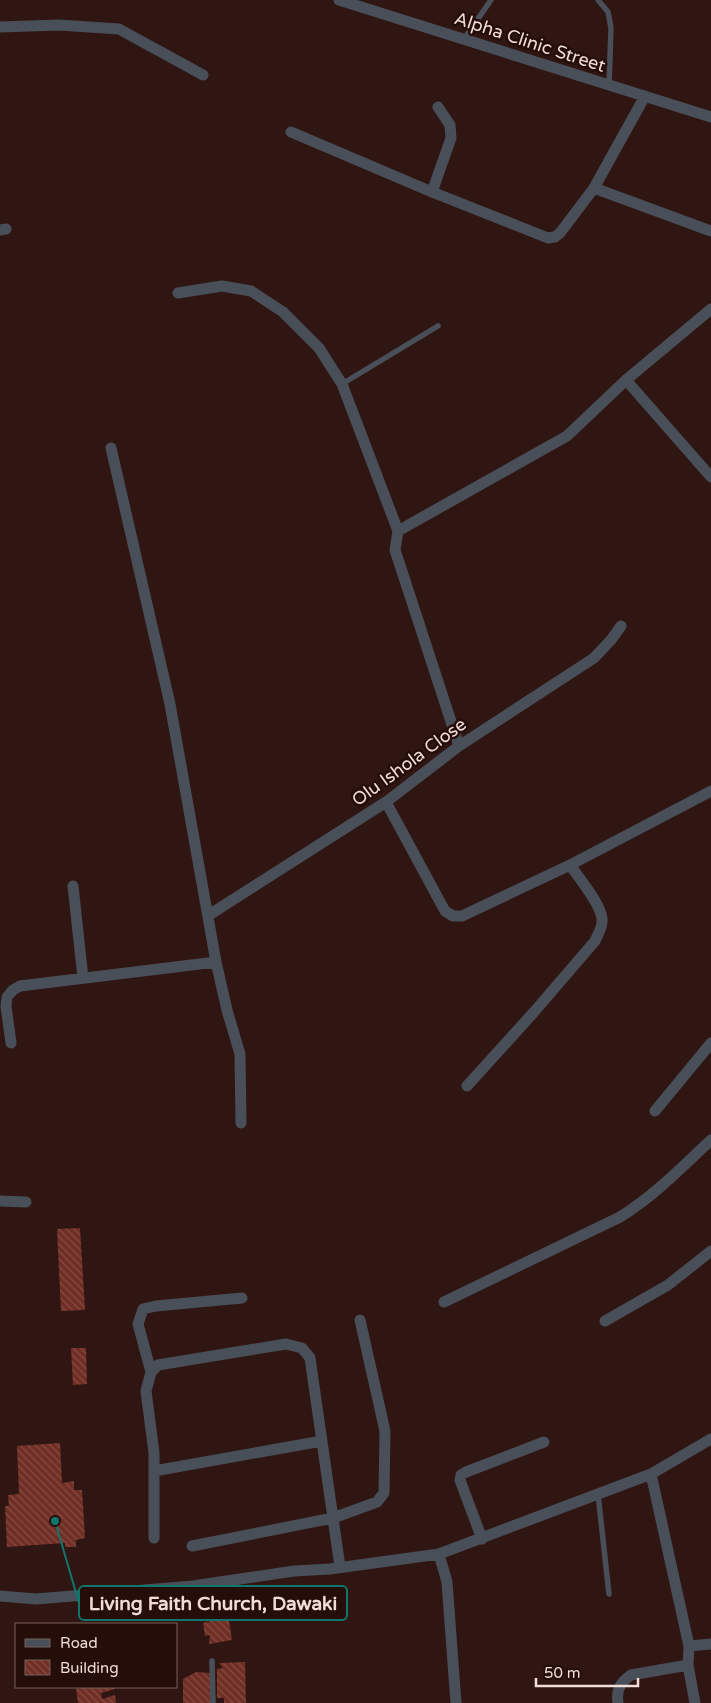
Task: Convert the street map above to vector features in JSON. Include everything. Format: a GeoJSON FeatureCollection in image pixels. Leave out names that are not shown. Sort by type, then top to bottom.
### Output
{"type":"FeatureCollection","features":[{"type":"Feature","properties":{"kind":"street","name":"Alpha Clinic Street"},"geometry":{"type":"LineString","coordinates":[[339,0],[711,117]]}},
{"type":"Feature","properties":{"kind":"street"},"geometry":{"type":"LineString","coordinates":[[0,27],[60,25],[119,29],[203,75]]}},
{"type":"Feature","properties":{"kind":"street"},"geometry":{"type":"LineString","coordinates":[[291,132],[432,192],[548,238],[555,237],[560,233],[594,188],[645,96]]}},
{"type":"Feature","properties":{"kind":"street"},"geometry":{"type":"LineString","coordinates":[[432,192],[450,138],[450,125],[438,108]]}},
{"type":"Feature","properties":{"kind":"street"},"geometry":{"type":"LineString","coordinates":[[594,188],[711,231]]}},
{"type":"Feature","properties":{"kind":"street"},"geometry":{"type":"LineString","coordinates":[[178,294],[222,286],[251,292],[284,312],[319,348],[342,384],[398,531],[395,550],[459,746]]}},
{"type":"Feature","properties":{"kind":"street"},"geometry":{"type":"LineString","coordinates":[[398,531],[567,436],[626,380],[711,309]]}},
{"type":"Feature","properties":{"kind":"street"},"geometry":{"type":"LineString","coordinates":[[626,380],[711,477]]}},
{"type":"Feature","properties":{"kind":"street"},"geometry":{"type":"LineString","coordinates":[[111,448],[170,704],[216,962],[240,1054],[241,1123]]}},
{"type":"Feature","properties":{"kind":"street","name":"Olu Ishola Close"},"geometry":{"type":"LineString","coordinates":[[209,915],[386,802],[459,746],[594,658],[612,640],[621,626]]}},
{"type":"Feature","properties":{"kind":"street"},"geometry":{"type":"LineString","coordinates":[[386,802],[446,911],[452,916],[462,916],[570,866],[711,792]]}},
{"type":"Feature","properties":{"kind":"street"},"geometry":{"type":"LineString","coordinates":[[466,1086],[534,1012],[595,941],[600,931],[602,919],[599,907],[570,866]]}},
{"type":"Feature","properties":{"kind":"street"},"geometry":{"type":"LineString","coordinates":[[73,886],[83,978]]}},
{"type":"Feature","properties":{"kind":"street"},"geometry":{"type":"LineString","coordinates":[[11,1043],[6,997],[20,986],[216,962]]}},
{"type":"Feature","properties":{"kind":"street"},"geometry":{"type":"LineString","coordinates":[[655,1111],[711,1043]]}},
{"type":"Feature","properties":{"kind":"street"},"geometry":{"type":"LineString","coordinates":[[444,1302],[620,1217],[654,1193],[711,1140]]}},
{"type":"Feature","properties":{"kind":"street"},"geometry":{"type":"LineString","coordinates":[[0,1200],[26,1202]]}},
{"type":"Feature","properties":{"kind":"street"},"geometry":{"type":"LineString","coordinates":[[605,1321],[668,1285],[711,1251]]}},
{"type":"Feature","properties":{"kind":"street"},"geometry":{"type":"LineString","coordinates":[[154,1538],[154,1453],[146,1391],[151,1372],[138,1324],[143,1309],[156,1306],[242,1298]]}},
{"type":"Feature","properties":{"kind":"street"},"geometry":{"type":"LineString","coordinates":[[192,1546],[333,1518],[378,1502],[384,1493],[385,1431],[360,1320]]}},
{"type":"Feature","properties":{"kind":"street"},"geometry":{"type":"LineString","coordinates":[[151,1372],[158,1365],[286,1344],[302,1348],[310,1358],[340,1568]]}},
{"type":"Feature","properties":{"kind":"street"},"geometry":{"type":"LineString","coordinates":[[0,1596],[36,1599],[193,1586],[294,1571],[340,1568],[439,1554],[651,1474],[711,1439]]}},
{"type":"Feature","properties":{"kind":"street"},"geometry":{"type":"LineString","coordinates":[[154,1471],[322,1441]]}},
{"type":"Feature","properties":{"kind":"street"},"geometry":{"type":"LineString","coordinates":[[482,1539],[460,1480],[461,1475],[544,1442]]}},
{"type":"Feature","properties":{"kind":"street"},"geometry":{"type":"LineString","coordinates":[[651,1474],[688,1646],[688,1664],[695,1703]]}},
{"type":"Feature","properties":{"kind":"street"},"geometry":{"type":"LineString","coordinates":[[439,1554],[447,1582],[456,1703]]}},
{"type":"Feature","properties":{"kind":"street"},"geometry":{"type":"LineString","coordinates":[[688,1646],[711,1644]]}},
{"type":"Feature","properties":{"kind":"street"},"geometry":{"type":"LineString","coordinates":[[618,1703],[619,1685],[631,1676],[688,1664]]}},
{"type":"Feature","properties":{"kind":"lane"},"geometry":{"type":"LineString","coordinates":[[464,39],[491,0]]}},
{"type":"Feature","properties":{"kind":"lane"},"geometry":{"type":"LineString","coordinates":[[598,0],[608,12],[611,28],[609,85]]}},
{"type":"Feature","properties":{"kind":"lane"},"geometry":{"type":"LineString","coordinates":[[342,384],[438,326]]}},
{"type":"Feature","properties":{"kind":"lane"},"geometry":{"type":"LineString","coordinates":[[598,1494],[609,1594]]}},
{"type":"Feature","properties":{"kind":"lane"},"geometry":{"type":"LineString","coordinates":[[212,1661],[213,1703]]}},
{"type":"Feature","properties":{"kind":"building"},"geometry":{"type":"Polygon","coordinates":[[[80,1228],[85,1310],[61,1311],[57,1229],[80,1228]]]}},
{"type":"Feature","properties":{"kind":"building"},"geometry":{"type":"Polygon","coordinates":[[[71,1348],[86,1348],[87,1384],[73,1385],[71,1348]]]}},
{"type":"Feature","properties":{"kind":"building"},"geometry":{"type":"Polygon","coordinates":[[[60,1443],[62,1483],[74,1481],[74,1490],[82,1490],[85,1538],[76,1540],[76,1547],[65,1547],[65,1543],[7,1547],[5,1506],[9,1506],[8,1495],[19,1494],[17,1446],[60,1443]]]}},
{"type":"Feature","properties":{"kind":"building"},"geometry":{"type":"Polygon","coordinates":[[[228,1614],[232,1640],[209,1644],[210,1635],[205,1636],[203,1623],[211,1621],[210,1617],[228,1614]]]}},
{"type":"Feature","properties":{"kind":"building"},"geometry":{"type":"Polygon","coordinates":[[[245,1662],[246,1703],[224,1703],[224,1698],[217,1698],[217,1669],[223,1668],[219,1663],[245,1662]]]}},
{"type":"Feature","properties":{"kind":"building"},"geometry":{"type":"Polygon","coordinates":[[[196,1672],[210,1673],[210,1703],[183,1703],[183,1679],[196,1672]]]}},
{"type":"Feature","properties":{"kind":"building"},"geometry":{"type":"Polygon","coordinates":[[[114,1688],[101,1693],[102,1699],[115,1695],[116,1703],[78,1703],[76,1689],[114,1688]]]}},
{"type":"Feature","properties":{"kind":"place","name":"Living Faith Church, Dawaki"},"geometry":{"type":"Point","coordinates":[55,1521]}}]}
